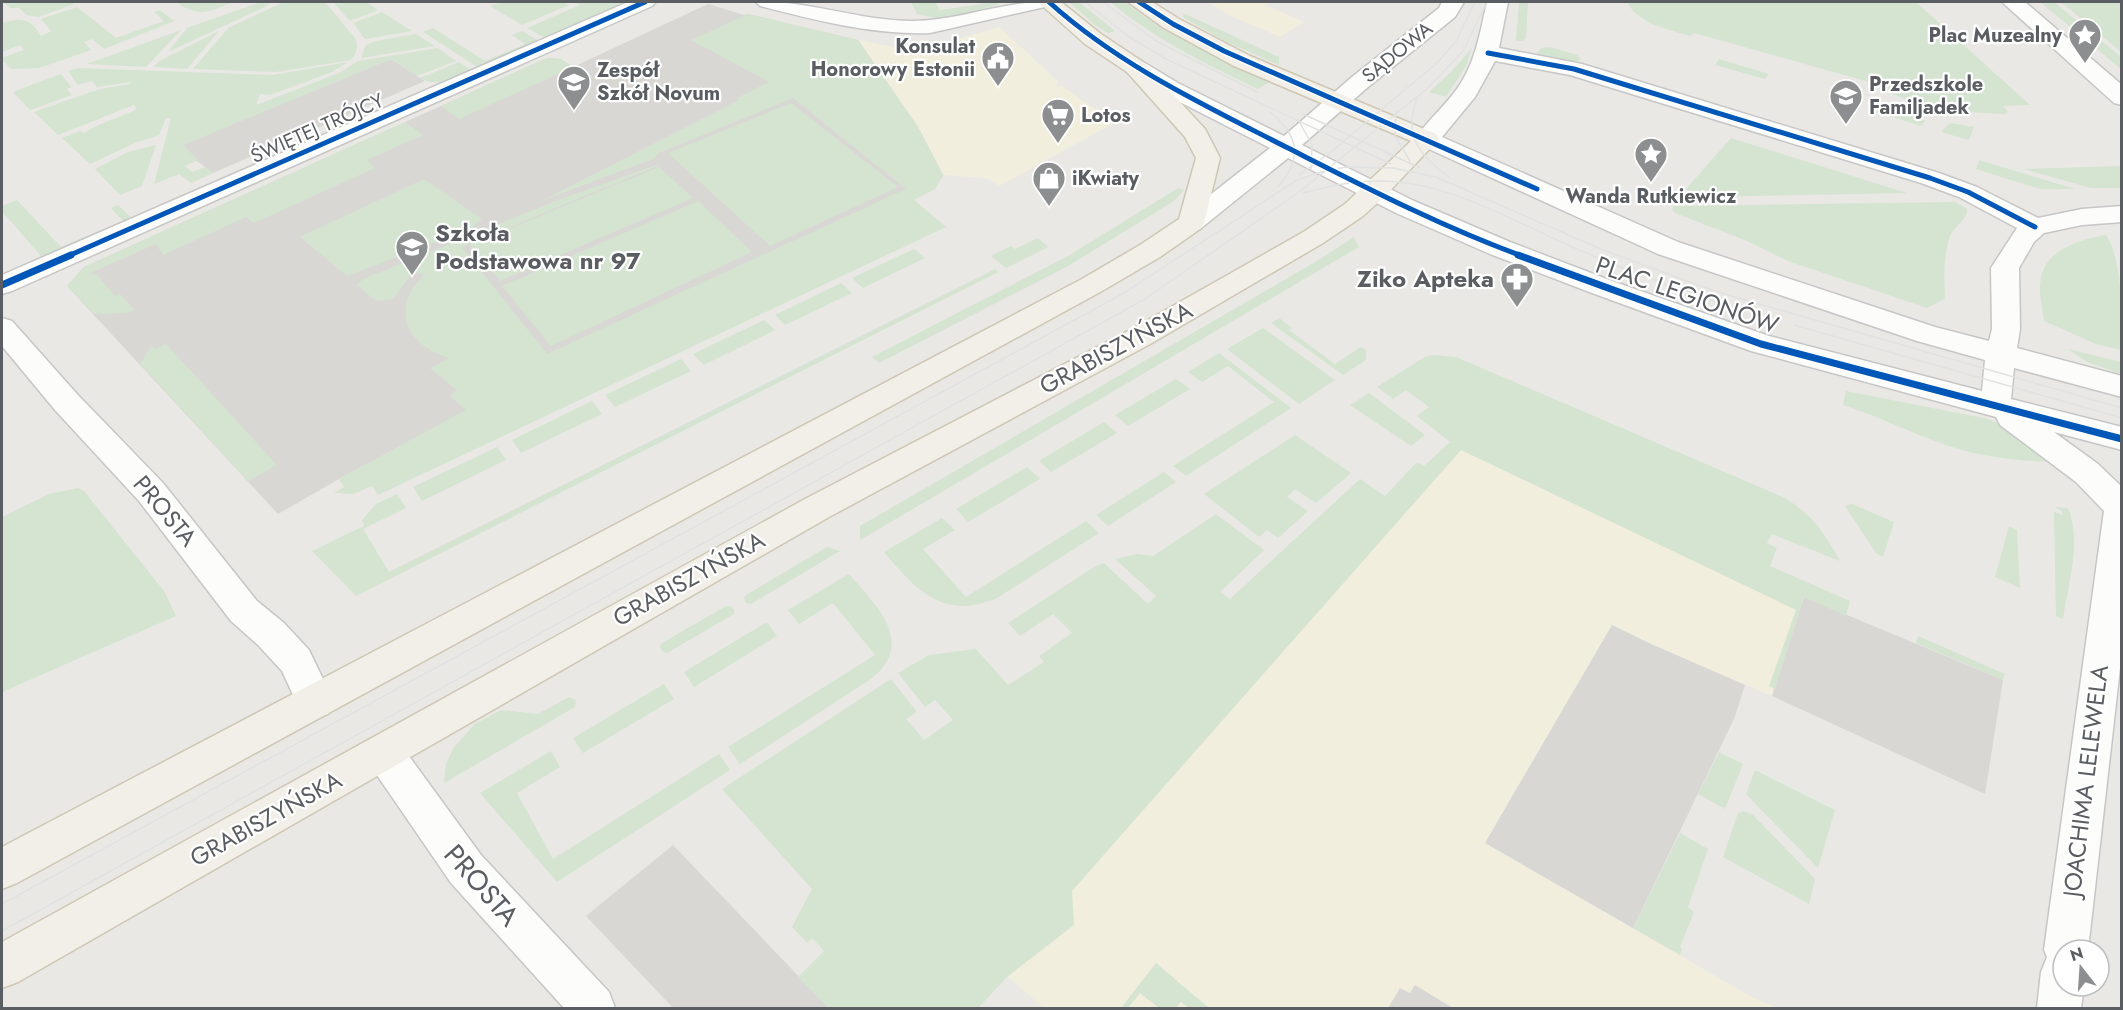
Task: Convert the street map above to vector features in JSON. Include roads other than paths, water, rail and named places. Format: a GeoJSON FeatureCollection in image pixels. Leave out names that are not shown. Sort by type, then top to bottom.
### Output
{"type":"FeatureCollection","features":[{"type":"Feature","properties":{"kind":"main road"},"geometry":{"type":"LineString","coordinates":[[2,869],[1092,285],[1150,251],[1191,223],[1206,168],[1207,155],[1196,134],[1135,67],[1093,39],[1049,2]]}},
{"type":"Feature","properties":{"kind":"main road"},"geometry":{"type":"LineString","coordinates":[[1138,2],[1224,51],[1284,80],[1338,100],[1427,139],[1375,192]]}},
{"type":"Feature","properties":{"kind":"main road","name":"GRABISZYŃSKA"},"geometry":{"type":"LineString","coordinates":[[2,966],[817,508],[1142,336],[1314,237],[1375,192]]}},
{"type":"Feature","properties":{"kind":"street","name":"ŚWIĘTEJ TRÓJCY"},"geometry":{"type":"LineString","coordinates":[[2,285],[645,2]]}},
{"type":"Feature","properties":{"kind":"street"},"geometry":{"type":"LineString","coordinates":[[767,2],[885,25],[930,27],[1042,2]]}},
{"type":"Feature","properties":{"kind":"street","name":"SĄDOWA"},"geometry":{"type":"LineString","coordinates":[[1338,100],[1447,12],[1453,2]]}},
{"type":"Feature","properties":{"kind":"street"},"geometry":{"type":"LineString","coordinates":[[1427,139],[1474,84],[1488,53],[1497,2]]}},
{"type":"Feature","properties":{"kind":"street"},"geometry":{"type":"LineString","coordinates":[[2013,2],[2121,98]]}},
{"type":"Feature","properties":{"kind":"street"},"geometry":{"type":"LineString","coordinates":[[1488,53],[1574,69],[1930,178],[1968,192],[2036,226]]}},
{"type":"Feature","properties":{"kind":"street","name":"PLAC LEGIONÓW"},"geometry":{"type":"LineString","coordinates":[[1135,67],[1170,88],[1375,192],[1500,248],[1746,339],[2121,439]]}},
{"type":"Feature","properties":{"kind":"street"},"geometry":{"type":"LineString","coordinates":[[1191,223],[1286,147],[1338,100]]}},
{"type":"Feature","properties":{"kind":"street","name":"PLAC LEGIONÓW"},"geometry":{"type":"LineString","coordinates":[[1427,139],[1668,248],[1927,334],[2121,387]]}},
{"type":"Feature","properties":{"kind":"street"},"geometry":{"type":"LineString","coordinates":[[1995,406],[2006,329],[2005,268],[2023,237],[2036,226],[2082,217],[2121,214]]}},
{"type":"Feature","properties":{"kind":"street","name":"PROSTA"},"geometry":{"type":"LineString","coordinates":[[2,328],[66,402],[151,492],[244,611],[271,634],[296,661],[315,702]]}},
{"type":"Feature","properties":{"kind":"street","name":"JOACHIMA LELEWELA"},"geometry":{"type":"LineString","coordinates":[[1995,406],[2087,474],[2120,502],[2115,569],[2098,675],[2067,938]]}},
{"type":"Feature","properties":{"kind":"street","name":"PROSTA"},"geometry":{"type":"LineString","coordinates":[[384,753],[441,837],[467,870],[593,1008]]}},
{"type":"Feature","properties":{"kind":"tram line"},"geometry":{"type":"LineString","coordinates":[[1085,2],[1128,36],[1166,59],[1343,142]]}},
{"type":"Feature","properties":{"kind":"tram line"},"geometry":{"type":"LineString","coordinates":[[1103,2],[1156,41],[1257,92]]}},
{"type":"Feature","properties":{"kind":"tram line"},"geometry":{"type":"LineString","coordinates":[[1350,136],[1438,62],[1456,41],[1475,2]]}},
{"type":"Feature","properties":{"kind":"tram line"},"geometry":{"type":"LineString","coordinates":[[1396,114],[1429,87],[1463,51],[1487,2]]}},
{"type":"Feature","properties":{"kind":"tram line"},"geometry":{"type":"LineString","coordinates":[[1417,99],[1413,112],[1413,135],[1430,162],[1450,178]]}},
{"type":"Feature","properties":{"kind":"tram line"},"geometry":{"type":"LineString","coordinates":[[1270,112],[1287,129],[1294,147],[1291,166],[1278,187]]}},
{"type":"Feature","properties":{"kind":"tram line"},"geometry":{"type":"LineString","coordinates":[[1303,114],[1350,136]]}},
{"type":"Feature","properties":{"kind":"tram line"},"geometry":{"type":"LineString","coordinates":[[1362,141],[1396,114]]}},
{"type":"Feature","properties":{"kind":"tram line"},"geometry":{"type":"LineString","coordinates":[[1396,114],[1395,136],[1410,161]]}},
{"type":"Feature","properties":{"kind":"tram line"},"geometry":{"type":"LineString","coordinates":[[1300,123],[1312,145],[1311,166]]}},
{"type":"Feature","properties":{"kind":"tram line"},"geometry":{"type":"LineString","coordinates":[[1343,142],[1350,136]]}},
{"type":"Feature","properties":{"kind":"tram line"},"geometry":{"type":"LineString","coordinates":[[1350,136],[1362,141]]}},
{"type":"Feature","properties":{"kind":"tram line"},"geometry":{"type":"LineString","coordinates":[[1355,147],[1362,141]]}},
{"type":"Feature","properties":{"kind":"tram line"},"geometry":{"type":"LineString","coordinates":[[1362,141],[1420,168]]}},
{"type":"Feature","properties":{"kind":"tram line"},"geometry":{"type":"LineString","coordinates":[[1311,166],[1343,142]]}},
{"type":"Feature","properties":{"kind":"tram line"},"geometry":{"type":"LineString","coordinates":[[1343,142],[1355,147]]}},
{"type":"Feature","properties":{"kind":"tram line"},"geometry":{"type":"LineString","coordinates":[[1326,170],[1355,147]]}},
{"type":"Feature","properties":{"kind":"tram line"},"geometry":{"type":"LineString","coordinates":[[1355,147],[1391,164]]}},
{"type":"Feature","properties":{"kind":"tram line"},"geometry":{"type":"LineString","coordinates":[[1299,175],[1311,166]]}},
{"type":"Feature","properties":{"kind":"tram line"},"geometry":{"type":"LineString","coordinates":[[1326,170],[1348,167],[1393,168],[1436,177],[1603,250],[1714,291],[2122,408]]}},
{"type":"Feature","properties":{"kind":"tram line"},"geometry":{"type":"LineString","coordinates":[[2,904],[1124,293],[1297,180],[1326,170]]}},
{"type":"Feature","properties":{"kind":"tram line"},"geometry":{"type":"LineString","coordinates":[[2,931],[1145,299],[1299,192],[1326,170]]}},
{"type":"Feature","properties":{"kind":"tram line"},"geometry":{"type":"LineString","coordinates":[[1303,193],[1366,181],[1401,182],[1428,187],[1479,204],[1577,249],[1639,274],[1745,310]]}},
{"type":"Feature","properties":{"kind":"tram line"},"geometry":{"type":"LineString","coordinates":[[1794,325],[2122,418]]}},
{"type":"Feature","properties":{"kind":"place","name":"Plac Muzealny"},"geometry":{"type":"Point","coordinates":[2085,64]}},
{"type":"Feature","properties":{"kind":"place","name":"Konsulat Honorowy Estonii"},"geometry":{"type":"Point","coordinates":[998,87]}},
{"type":"Feature","properties":{"kind":"place","name":"Zespół Szkół Novum"},"geometry":{"type":"Point","coordinates":[574,111]}},
{"type":"Feature","properties":{"kind":"place","name":"Przedszkole Familjadek"},"geometry":{"type":"Point","coordinates":[1846,125]}},
{"type":"Feature","properties":{"kind":"place","name":"Lotos"},"geometry":{"type":"Point","coordinates":[1058,144]}},
{"type":"Feature","properties":{"kind":"place","name":"Wanda Rutkiewicz"},"geometry":{"type":"Point","coordinates":[1651,183]}},
{"type":"Feature","properties":{"kind":"place","name":"iKwiaty"},"geometry":{"type":"Point","coordinates":[1049,207]}},
{"type":"Feature","properties":{"kind":"place","name":"Szkoła Podstawowa nr 97"},"geometry":{"type":"Point","coordinates":[412,276]}},
{"type":"Feature","properties":{"kind":"place","name":"Ziko Apteka"},"geometry":{"type":"Point","coordinates":[1517,308]}}]}
